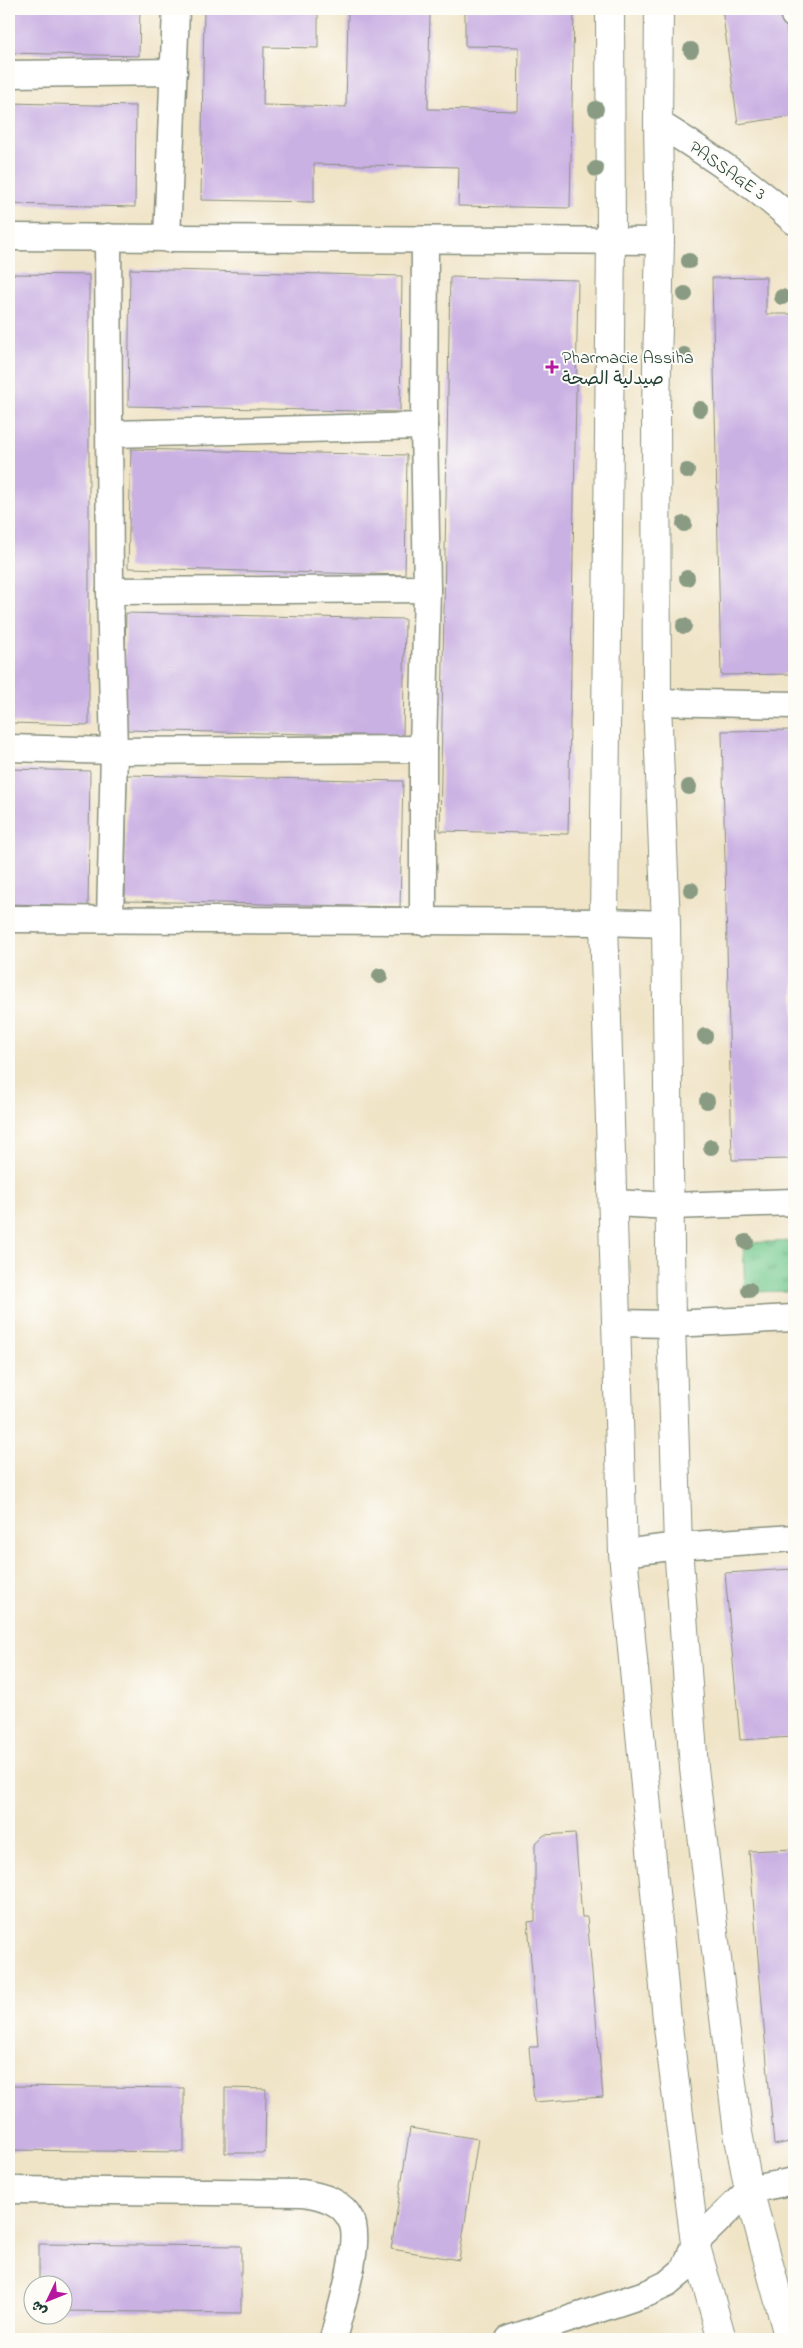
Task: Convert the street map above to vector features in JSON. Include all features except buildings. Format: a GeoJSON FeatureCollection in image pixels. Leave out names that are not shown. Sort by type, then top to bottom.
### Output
{"type":"FeatureCollection","features":[{"type":"Feature","properties":{"kind":"main road"},"geometry":{"type":"LineString","coordinates":[[610,9],[611,240],[604,922],[614,1203],[623,1553],[667,2019],[695,2243],[722,2339]]}},
{"type":"Feature","properties":{"kind":"main road"},"geometry":{"type":"LineString","coordinates":[[659,9],[660,241],[656,409],[657,702],[666,924],[671,1324],[678,1546],[694,1768],[737,2124],[749,2190],[789,2339]]}},
{"type":"Feature","properties":{"kind":"street"},"geometry":{"type":"LineString","coordinates":[[167,239],[176,9]]}},
{"type":"Feature","properties":{"kind":"street"},"geometry":{"type":"LineString","coordinates":[[793,9],[794,15]]}},
{"type":"Feature","properties":{"kind":"street"},"geometry":{"type":"LineString","coordinates":[[9,74],[174,72]]}},
{"type":"Feature","properties":{"kind":"street","name":"PASSAGE 3"},"geometry":{"type":"LineString","coordinates":[[658,123],[729,168],[763,193],[794,221]]}},
{"type":"Feature","properties":{"kind":"street"},"geometry":{"type":"LineString","coordinates":[[9,237],[660,241]]}},
{"type":"Feature","properties":{"kind":"street"},"geometry":{"type":"LineString","coordinates":[[108,237],[111,434],[110,591],[114,751],[110,919]]}},
{"type":"Feature","properties":{"kind":"street"},"geometry":{"type":"LineString","coordinates":[[423,922],[423,750],[427,589],[424,426],[425,241]]}},
{"type":"Feature","properties":{"kind":"street"},"geometry":{"type":"LineString","coordinates":[[111,434],[424,426]]}},
{"type":"Feature","properties":{"kind":"street"},"geometry":{"type":"LineString","coordinates":[[110,591],[427,589]]}},
{"type":"Feature","properties":{"kind":"street"},"geometry":{"type":"LineString","coordinates":[[657,702],[794,705]]}},
{"type":"Feature","properties":{"kind":"street"},"geometry":{"type":"LineString","coordinates":[[9,748],[114,751],[423,750]]}},
{"type":"Feature","properties":{"kind":"street"},"geometry":{"type":"LineString","coordinates":[[9,919],[604,922],[666,924]]}},
{"type":"Feature","properties":{"kind":"street"},"geometry":{"type":"LineString","coordinates":[[614,1203],[671,1206],[794,1202]]}},
{"type":"Feature","properties":{"kind":"street"},"geometry":{"type":"LineString","coordinates":[[616,1323],[671,1324],[794,1318]]}},
{"type":"Feature","properties":{"kind":"street"},"geometry":{"type":"LineString","coordinates":[[623,1553],[678,1546],[794,1538]]}},
{"type":"Feature","properties":{"kind":"street"},"geometry":{"type":"LineString","coordinates":[[509,2339],[541,2334],[648,2293],[666,2284],[686,2269],[695,2243],[749,2190],[794,2181]]}},
{"type":"Feature","properties":{"kind":"street"},"geometry":{"type":"LineString","coordinates":[[9,2190],[303,2193],[321,2196],[335,2202],[352,2221],[355,2234],[353,2256],[333,2339]]}},
{"type":"Feature","properties":{"kind":"green space"},"geometry":{"type":"Polygon","coordinates":[[[794,1241],[794,1291],[745,1292],[743,1243],[794,1241]]]}},
{"type":"Feature","properties":{"kind":"place","name":"Pharmacie Assiha صيدلية الصحة"},"geometry":{"type":"Point","coordinates":[552,367]}}]}
